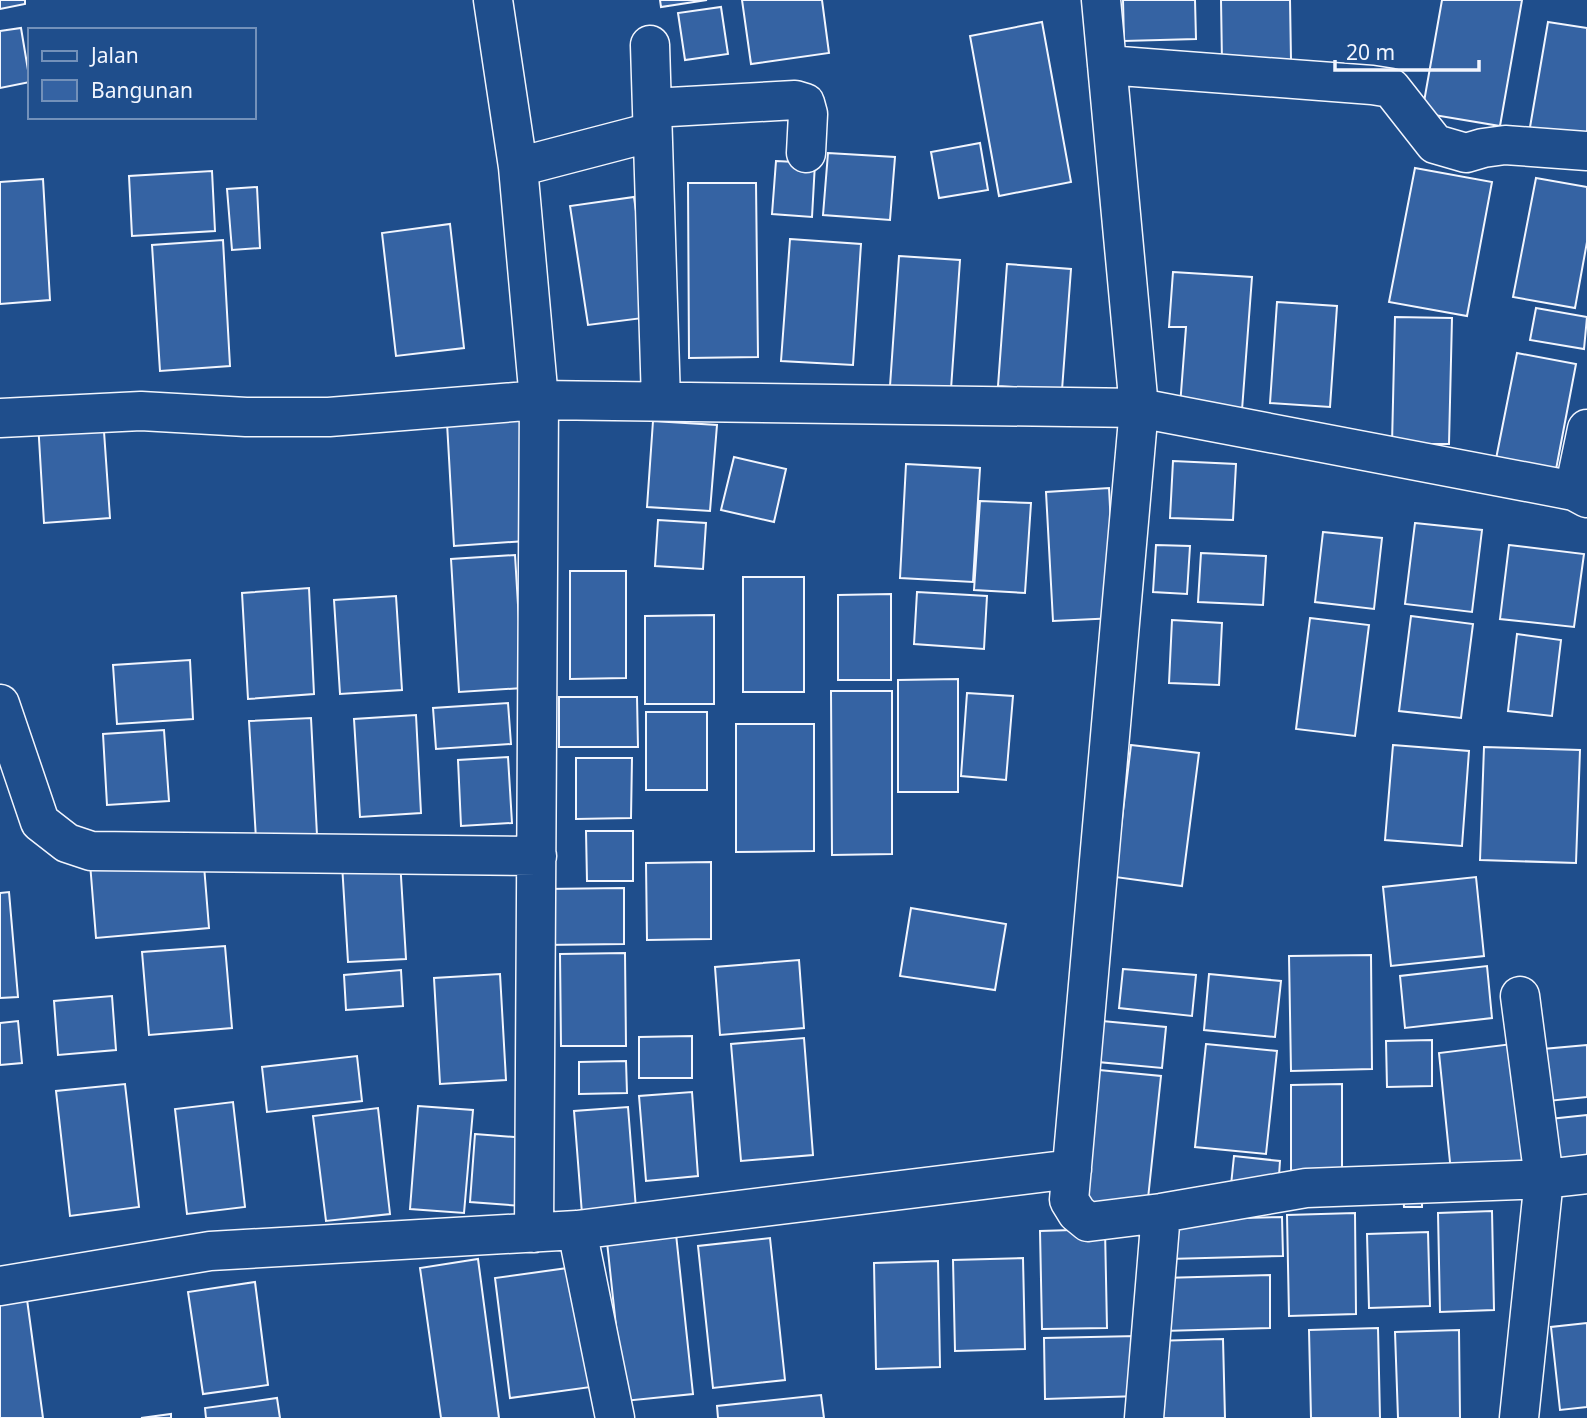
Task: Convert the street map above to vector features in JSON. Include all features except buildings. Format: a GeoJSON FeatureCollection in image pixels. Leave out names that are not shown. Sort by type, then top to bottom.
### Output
{"type":"FeatureCollection","features":[{"type":"Feature","properties":{"kind":"street"},"geometry":{"type":"LineString","coordinates":[[493,0],[518,167],[539,400],[534,1233]]}},
{"type":"Feature","properties":{"kind":"street"},"geometry":{"type":"LineString","coordinates":[[1101,0],[1139,408],[1069,1200],[1077,1213],[1088,1222],[1161,1213],[1306,1188],[1544,1179],[1587,1174]]}},
{"type":"Feature","properties":{"kind":"street"},"geometry":{"type":"LineString","coordinates":[[650,45],[661,401]]}},
{"type":"Feature","properties":{"kind":"street"},"geometry":{"type":"LineString","coordinates":[[1107,65],[1381,86],[1391,88],[1435,144],[1466,153],[1505,145],[1587,151]]}},
{"type":"Feature","properties":{"kind":"street"},"geometry":{"type":"LineString","coordinates":[[518,167],[652,120],[795,100],[806,103],[806,153]]}},
{"type":"Feature","properties":{"kind":"street"},"geometry":{"type":"LineString","coordinates":[[0,418],[141,411],[329,418],[539,400],[1139,408],[1580,494],[1587,429]]}},
{"type":"Feature","properties":{"kind":"street"},"geometry":{"type":"LineString","coordinates":[[0,704],[40,822],[67,843],[91,851],[537,856]]}},
{"type":"Feature","properties":{"kind":"street"},"geometry":{"type":"LineString","coordinates":[[1519,1418],[1544,1179],[1520,996]]}},
{"type":"Feature","properties":{"kind":"street"},"geometry":{"type":"LineString","coordinates":[[0,1286],[211,1251],[576,1230],[1072,1169]]}},
{"type":"Feature","properties":{"kind":"street"},"geometry":{"type":"LineString","coordinates":[[1144,1418],[1161,1213]]}},
{"type":"Feature","properties":{"kind":"street"},"geometry":{"type":"LineString","coordinates":[[576,1230],[615,1418]]}}]}
